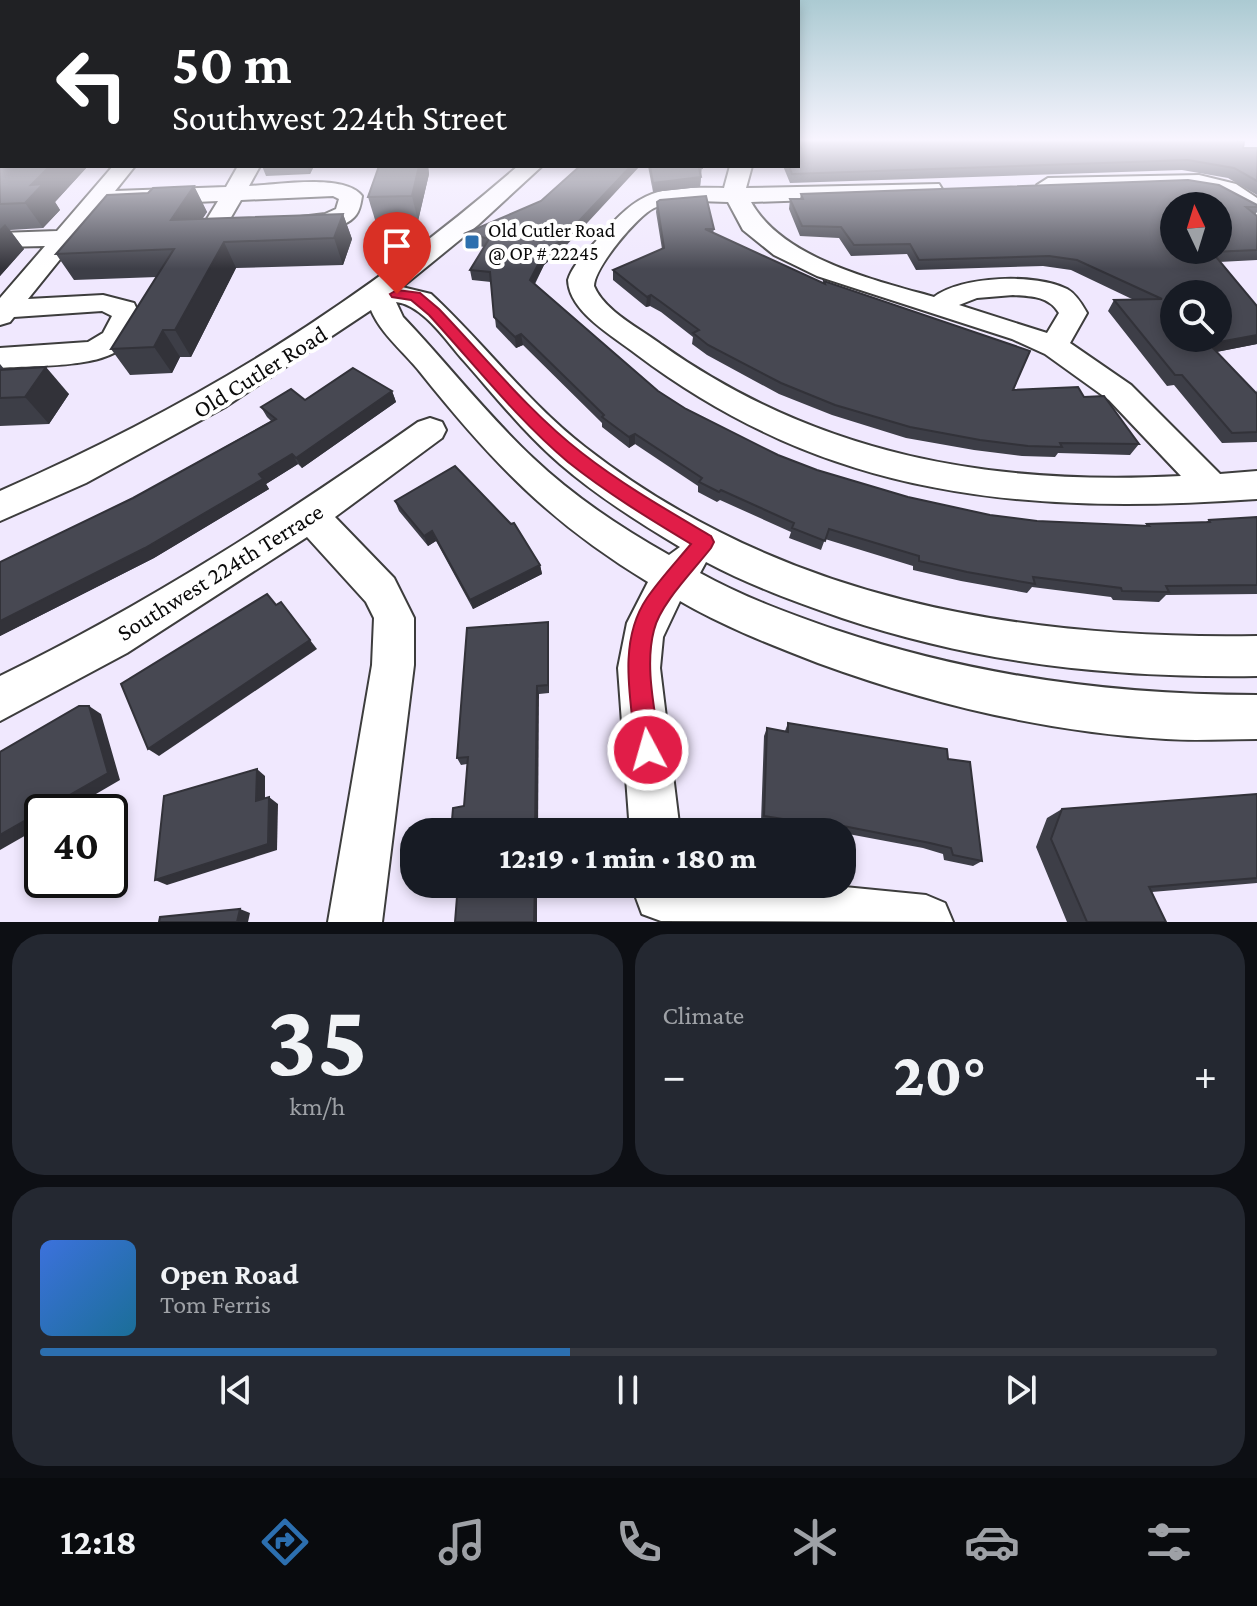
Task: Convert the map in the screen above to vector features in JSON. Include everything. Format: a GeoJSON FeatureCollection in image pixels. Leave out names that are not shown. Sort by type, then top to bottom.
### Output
{"type":"FeatureCollection","features":[{"type":"Feature","properties":{"kind":"street"},"geometry":{"type":"LineString","coordinates":[[3,312],[110,183]]}},
{"type":"Feature","properties":{"kind":"street"},"geometry":{"type":"LineString","coordinates":[[96,199],[233,193],[336,189],[351,196],[347,212],[333,220],[214,227],[233,193],[239,183]]}},
{"type":"Feature","properties":{"kind":"street","name":"Old Cutler Road"},"geometry":{"type":"LineString","coordinates":[[0,507],[146,439],[210,405],[295,352],[417,265],[510,183]]}},
{"type":"Feature","properties":{"kind":"street"},"geometry":{"type":"LineString","coordinates":[[735,183],[736,195],[748,221],[792,255],[828,272],[1052,345],[1130,402],[1212,488]]}},
{"type":"Feature","properties":{"kind":"street"},"geometry":{"type":"LineString","coordinates":[[1029,186],[1105,183]]}},
{"type":"Feature","properties":{"kind":"street"},"geometry":{"type":"LineString","coordinates":[[1204,183],[1235,192],[1257,208]]}},
{"type":"Feature","properties":{"kind":"street"},"geometry":{"type":"LineString","coordinates":[[950,189],[668,198],[647,204],[610,240],[581,278],[584,294],[595,306],[692,380],[770,423],[839,451],[941,478],[1011,487],[1101,492],[1257,485]]}},
{"type":"Feature","properties":{"kind":"street"},"geometry":{"type":"LineString","coordinates":[[0,240],[66,238]]}},
{"type":"Feature","properties":{"kind":"street"},"geometry":{"type":"LineString","coordinates":[[939,307],[945,298],[974,290],[1037,289],[1054,293],[1065,300],[1073,313],[1063,334],[1052,345]]}},
{"type":"Feature","properties":{"kind":"street"},"geometry":{"type":"LineString","coordinates":[[1257,656],[1129,656],[1030,646],[966,634],[832,596],[704,542],[626,496],[545,431],[421,300],[415,296],[380,293],[390,320],[514,461],[582,518],[673,578],[768,624],[826,646],[951,684],[1083,709],[1184,717],[1257,717]]}},
{"type":"Feature","properties":{"kind":"street"},"geometry":{"type":"LineString","coordinates":[[0,358],[94,351],[114,339],[126,316],[124,309],[103,303],[3,312]]}},
{"type":"Feature","properties":{"kind":"street","name":"Southwest 224th Terrace"},"geometry":{"type":"LineString","coordinates":[[0,699],[162,610],[311,516],[430,430]]}},
{"type":"Feature","properties":{"kind":"street"},"geometry":{"type":"LineString","coordinates":[[311,516],[380,590],[394,618],[393,665],[355,922]]}},
{"type":"Feature","properties":{"kind":"street"},"geometry":{"type":"LineString","coordinates":[[654,818],[640,676],[640,641],[654,606],[704,542]]}},
{"type":"Feature","properties":{"kind":"street"},"geometry":{"type":"LineString","coordinates":[[662,900],[826,917],[926,922]]}},
{"type":"Feature","properties":{"kind":"building"},"geometry":{"type":"Polygon","coordinates":[[[0,183],[43,184],[25,203],[0,204],[0,183]]]}},
{"type":"Feature","properties":{"kind":"building"},"geometry":{"type":"Polygon","coordinates":[[[373,183],[415,183],[412,196],[368,197],[373,183]]]}},
{"type":"Feature","properties":{"kind":"building"},"geometry":{"type":"Polygon","coordinates":[[[561,183],[615,183],[543,255],[530,280],[658,391],[686,409],[778,455],[817,470],[908,497],[990,515],[1037,521],[1149,526],[1147,524],[1257,517],[1257,585],[1166,586],[1169,592],[1122,591],[1121,588],[1033,577],[1035,584],[967,572],[919,561],[919,556],[829,529],[825,541],[792,528],[794,523],[699,482],[702,478],[635,434],[629,437],[602,417],[604,415],[521,334],[515,337],[494,317],[490,272],[470,270],[489,239],[466,233],[541,201],[561,183]]]}},
{"type":"Feature","properties":{"kind":"building"},"geometry":{"type":"Polygon","coordinates":[[[1104,183],[1219,185],[1257,205],[1246,207],[1257,216],[1257,250],[1232,251],[1232,192],[1160,192],[1160,264],[1222,264],[1257,306],[1257,335],[1232,340],[1232,280],[1160,280],[1160,298],[1077,260],[1049,256],[919,260],[910,244],[854,245],[841,227],[802,226],[790,199],[803,199],[801,194],[1104,183]]]}},
{"type":"Feature","properties":{"kind":"building"},"geometry":{"type":"Polygon","coordinates":[[[194,186],[171,220],[343,214],[334,238],[224,242],[175,330],[163,330],[154,347],[111,349],[174,249],[56,254],[107,195],[194,186]]]}},
{"type":"Feature","properties":{"kind":"building"},"geometry":{"type":"Polygon","coordinates":[[[706,196],[714,229],[705,229],[825,284],[824,281],[1030,351],[1013,390],[1078,387],[1084,397],[1104,396],[1139,444],[1060,443],[1062,447],[1028,446],[910,427],[835,405],[781,383],[708,345],[693,333],[699,330],[651,295],[647,297],[613,270],[664,248],[657,202],[706,196]]]}},
{"type":"Feature","properties":{"kind":"building"},"geometry":{"type":"Polygon","coordinates":[[[1160,299],[1160,352],[1217,352],[1257,394],[1257,432],[1232,433],[1182,375],[1175,375],[1114,300],[1160,299]]]}},
{"type":"Feature","properties":{"kind":"building"},"geometry":{"type":"Polygon","coordinates":[[[46,367],[25,397],[0,398],[0,370],[46,367]]]}},
{"type":"Feature","properties":{"kind":"building"},"geometry":{"type":"Polygon","coordinates":[[[353,368],[392,391],[296,458],[292,454],[259,474],[263,479],[145,548],[0,621],[0,562],[133,498],[276,419],[261,407],[291,389],[305,400],[353,368]]]}},
{"type":"Feature","properties":{"kind":"building"},"geometry":{"type":"Polygon","coordinates":[[[455,466],[511,524],[514,523],[540,565],[470,600],[432,531],[424,536],[395,501],[455,466]]]}},
{"type":"Feature","properties":{"kind":"building"},"geometry":{"type":"Polygon","coordinates":[[[267,594],[276,605],[281,602],[310,640],[148,749],[121,684],[267,594]]]}},
{"type":"Feature","properties":{"kind":"building"},"geometry":{"type":"Polygon","coordinates":[[[548,622],[548,685],[537,686],[535,818],[452,818],[453,808],[464,806],[468,757],[457,758],[467,628],[548,622]]]}},
{"type":"Feature","properties":{"kind":"building"},"geometry":{"type":"Polygon","coordinates":[[[79,706],[89,706],[108,773],[71,794],[24,794],[24,821],[0,835],[0,752],[79,706]]]}},
{"type":"Feature","properties":{"kind":"building"},"geometry":{"type":"Polygon","coordinates":[[[788,723],[947,749],[948,759],[970,762],[982,861],[953,855],[951,848],[856,829],[856,818],[764,816],[767,728],[788,732],[788,723]]]}},
{"type":"Feature","properties":{"kind":"building"},"geometry":{"type":"Polygon","coordinates":[[[257,769],[256,801],[269,797],[268,844],[155,880],[164,796],[257,769]]]}},
{"type":"Feature","properties":{"kind":"building"},"geometry":{"type":"Polygon","coordinates":[[[1257,794],[1257,878],[1149,887],[1166,922],[1087,922],[1051,839],[1062,809],[1257,794]]]}},
{"type":"Feature","properties":{"kind":"building"},"geometry":{"type":"Polygon","coordinates":[[[457,898],[535,898],[534,922],[455,922],[457,898]]]}},
{"type":"Feature","properties":{"kind":"building"},"geometry":{"type":"Polygon","coordinates":[[[240,909],[237,922],[159,922],[160,917],[240,909]]]}},
{"type":"Feature","properties":{"kind":"place","name":"Old Cutler Road @ OP # 22245"},"geometry":{"type":"Point","coordinates":[472,242]}},
{"type":"Feature","properties":{"kind":"route"},"geometry":{"type":"LineString","coordinates":[[397,294],[415,296],[434,312],[545,431],[574,457],[626,496],[704,542],[654,606],[640,641],[639,668],[648,750]]}}]}
